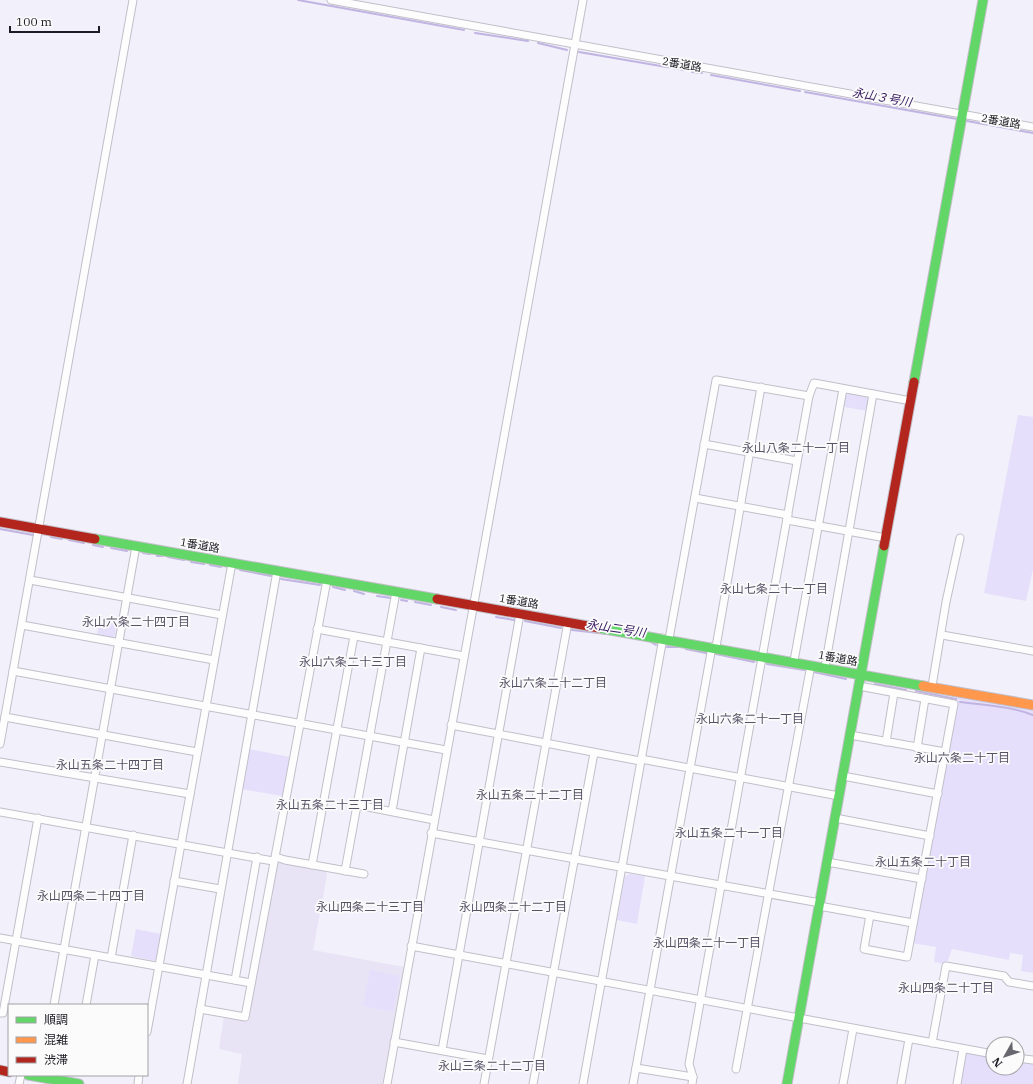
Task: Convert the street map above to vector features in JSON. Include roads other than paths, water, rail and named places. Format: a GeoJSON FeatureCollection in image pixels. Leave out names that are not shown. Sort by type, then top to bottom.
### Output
{"type":"FeatureCollection","features":[{"type":"Feature","properties":{"kind":"main road"},"geometry":{"type":"LineString","coordinates":[[787,1084],[983,0]]}},
{"type":"Feature","properties":{"kind":"main road","name":"1番道路"},"geometry":{"type":"LineString","coordinates":[[0,522],[794,661],[1033,705]]}},
{"type":"Feature","properties":{"kind":"main road"},"geometry":{"type":"LineString","coordinates":[[34,1076],[79,1084]]}},
{"type":"Feature","properties":{"kind":"street"},"geometry":{"type":"LineString","coordinates":[[0,744],[133,0]]}},
{"type":"Feature","properties":{"kind":"street","name":"2番道路"},"geometry":{"type":"LineString","coordinates":[[331,0],[1033,127]]}},
{"type":"Feature","properties":{"kind":"street"},"geometry":{"type":"LineString","coordinates":[[387,1084],[446,750],[583,0]]}},
{"type":"Feature","properties":{"kind":"street"},"geometry":{"type":"LineString","coordinates":[[583,1084],[641,760],[695,498],[716,380],[809,396]]}},
{"type":"Feature","properties":{"kind":"street"},"geometry":{"type":"LineString","coordinates":[[636,1068],[692,1081],[689,1064],[700,999],[809,396],[814,383],[911,401]]}},
{"type":"Feature","properties":{"kind":"street"},"geometry":{"type":"LineString","coordinates":[[633,1084],[670,876],[714,647],[761,388]]}},
{"type":"Feature","properties":{"kind":"street"},"geometry":{"type":"LineString","coordinates":[[794,661],[843,389]]}},
{"type":"Feature","properties":{"kind":"street"},"geometry":{"type":"LineString","coordinates":[[825,667],[873,394]]}},
{"type":"Feature","properties":{"kind":"street"},"geometry":{"type":"LineString","coordinates":[[704,444],[797,461]]}},
{"type":"Feature","properties":{"kind":"street"},"geometry":{"type":"LineString","coordinates":[[695,498],[740,506],[819,526],[886,538]]}},
{"type":"Feature","properties":{"kind":"street"},"geometry":{"type":"LineString","coordinates":[[932,686],[942,635],[946,602],[960,538]]}},
{"type":"Feature","properties":{"kind":"street"},"geometry":{"type":"LineString","coordinates":[[54,1004],[136,546]]}},
{"type":"Feature","properties":{"kind":"street"},"geometry":{"type":"LineString","coordinates":[[148,1026],[232,563]]}},
{"type":"Feature","properties":{"kind":"street"},"geometry":{"type":"LineString","coordinates":[[187,1084],[277,571]]}},
{"type":"Feature","properties":{"kind":"street"},"geometry":{"type":"LineString","coordinates":[[30,580],[222,614]]}},
{"type":"Feature","properties":{"kind":"street"},"geometry":{"type":"LineString","coordinates":[[200,1009],[245,1017],[327,580]]}},
{"type":"Feature","properties":{"kind":"street"},"geometry":{"type":"LineString","coordinates":[[345,871],[396,592]]}},
{"type":"Feature","properties":{"kind":"street"},"geometry":{"type":"LineString","coordinates":[[442,1050],[520,614]]}},
{"type":"Feature","properties":{"kind":"street"},"geometry":{"type":"LineString","coordinates":[[484,1084],[568,622]]}},
{"type":"Feature","properties":{"kind":"street"},"geometry":{"type":"LineString","coordinates":[[22,625],[214,660]]}},
{"type":"Feature","properties":{"kind":"street"},"geometry":{"type":"LineString","coordinates":[[318,629],[464,656]]}},
{"type":"Feature","properties":{"kind":"street"},"geometry":{"type":"LineString","coordinates":[[942,635],[1033,651]]}},
{"type":"Feature","properties":{"kind":"street"},"geometry":{"type":"LineString","coordinates":[[312,865],[354,636]]}},
{"type":"Feature","properties":{"kind":"street"},"geometry":{"type":"LineString","coordinates":[[392,812],[421,648]]}},
{"type":"Feature","properties":{"kind":"street"},"geometry":{"type":"LineString","coordinates":[[736,1069],[811,665]]}},
{"type":"Feature","properties":{"kind":"street"},"geometry":{"type":"LineString","coordinates":[[13,671],[446,750]]}},
{"type":"Feature","properties":{"kind":"street"},"geometry":{"type":"LineString","coordinates":[[859,686],[954,704],[907,957],[864,949],[870,915]]}},
{"type":"Feature","properties":{"kind":"street"},"geometry":{"type":"LineString","coordinates":[[886,742],[894,693]]}},
{"type":"Feature","properties":{"kind":"street"},"geometry":{"type":"LineString","coordinates":[[917,748],[925,699]]}},
{"type":"Feature","properties":{"kind":"street"},"geometry":{"type":"LineString","coordinates":[[5,717],[197,752]]}},
{"type":"Feature","properties":{"kind":"street"},"geometry":{"type":"LineString","coordinates":[[451,725],[545,742],[594,753],[690,768],[839,796]]}},
{"type":"Feature","properties":{"kind":"street"},"geometry":{"type":"LineString","coordinates":[[850,735],[945,752]]}},
{"type":"Feature","properties":{"kind":"street"},"geometry":{"type":"LineString","coordinates":[[533,1084],[594,753]]}},
{"type":"Feature","properties":{"kind":"street"},"geometry":{"type":"LineString","coordinates":[[0,762],[190,794]]}},
{"type":"Feature","properties":{"kind":"street"},"geometry":{"type":"LineString","coordinates":[[843,776],[938,794]]}},
{"type":"Feature","properties":{"kind":"street"},"geometry":{"type":"LineString","coordinates":[[358,805],[434,820]]}},
{"type":"Feature","properties":{"kind":"street"},"geometry":{"type":"LineString","coordinates":[[0,812],[257,858],[285,860],[364,874]]}},
{"type":"Feature","properties":{"kind":"street"},"geometry":{"type":"LineString","coordinates":[[0,1013],[3,1013],[38,818]]}},
{"type":"Feature","properties":{"kind":"street"},"geometry":{"type":"LineString","coordinates":[[835,818],[930,836]]}},
{"type":"Feature","properties":{"kind":"street"},"geometry":{"type":"LineString","coordinates":[[431,833],[721,885],[913,923]]}},
{"type":"Feature","properties":{"kind":"street"},"geometry":{"type":"LineString","coordinates":[[111,958],[133,835]]}},
{"type":"Feature","properties":{"kind":"street"},"geometry":{"type":"LineString","coordinates":[[235,980],[257,858]]}},
{"type":"Feature","properties":{"kind":"street"},"geometry":{"type":"LineString","coordinates":[[827,862],[922,879]]}},
{"type":"Feature","properties":{"kind":"street"},"geometry":{"type":"LineString","coordinates":[[174,881],[220,889]]}},
{"type":"Feature","properties":{"kind":"street"},"geometry":{"type":"LineString","coordinates":[[0,938],[251,983]]}},
{"type":"Feature","properties":{"kind":"street"},"geometry":{"type":"LineString","coordinates":[[411,946],[985,1053]]}},
{"type":"Feature","properties":{"kind":"street"},"geometry":{"type":"LineString","coordinates":[[86,1004],[95,955]]}},
{"type":"Feature","properties":{"kind":"street"},"geometry":{"type":"LineString","coordinates":[[932,1043],[946,966],[1004,976],[1009,982],[1033,986]]}},
{"type":"Feature","properties":{"kind":"street"},"geometry":{"type":"LineString","coordinates":[[843,1084],[853,1029]]}},
{"type":"Feature","properties":{"kind":"street"},"geometry":{"type":"LineString","coordinates":[[901,1084],[909,1038]]}},
{"type":"Feature","properties":{"kind":"street"},"geometry":{"type":"LineString","coordinates":[[394,1042],[488,1059]]}},
{"type":"Feature","properties":{"kind":"street"},"geometry":{"type":"LineString","coordinates":[[957,1084],[963,1049]]}},
{"type":"Feature","properties":{"kind":"waterway","name":"永山３号川"},"geometry":{"type":"LineString","coordinates":[[298,0],[464,30]]}},
{"type":"Feature","properties":{"kind":"waterway","name":"永山３号川"},"geometry":{"type":"LineString","coordinates":[[475,33],[528,41]]}},
{"type":"Feature","properties":{"kind":"waterway","name":"永山３号川"},"geometry":{"type":"LineString","coordinates":[[538,43],[567,50]]}},
{"type":"Feature","properties":{"kind":"waterway","name":"永山３号川"},"geometry":{"type":"LineString","coordinates":[[579,52],[684,70]]}},
{"type":"Feature","properties":{"kind":"waterway","name":"永山３号川"},"geometry":{"type":"LineString","coordinates":[[692,72],[702,73]]}},
{"type":"Feature","properties":{"kind":"waterway","name":"永山３号川"},"geometry":{"type":"LineString","coordinates":[[711,75],[800,91]]}},
{"type":"Feature","properties":{"kind":"waterway","name":"永山３号川"},"geometry":{"type":"LineString","coordinates":[[805,92],[957,119]]}},
{"type":"Feature","properties":{"kind":"waterway","name":"永山３号川"},"geometry":{"type":"LineString","coordinates":[[967,121],[1033,133]]}},
{"type":"Feature","properties":{"kind":"waterway","name":"永山二号川"},"geometry":{"type":"LineString","coordinates":[[0,529],[33,535]]}},
{"type":"Feature","properties":{"kind":"waterway","name":"永山二号川"},"geometry":{"type":"LineString","coordinates":[[51,537],[62,539]]}},
{"type":"Feature","properties":{"kind":"waterway","name":"永山二号川"},"geometry":{"type":"LineString","coordinates":[[69,540],[84,543]]}},
{"type":"Feature","properties":{"kind":"waterway","name":"永山二号川"},"geometry":{"type":"LineString","coordinates":[[93,545],[103,547]]}},
{"type":"Feature","properties":{"kind":"waterway","name":"永山二号川"},"geometry":{"type":"LineString","coordinates":[[111,548],[127,551]]}},
{"type":"Feature","properties":{"kind":"waterway","name":"永山二号川"},"geometry":{"type":"LineString","coordinates":[[143,553],[150,554]]}},
{"type":"Feature","properties":{"kind":"waterway","name":"永山二号川"},"geometry":{"type":"LineString","coordinates":[[157,556],[162,556]]}},
{"type":"Feature","properties":{"kind":"waterway","name":"永山二号川"},"geometry":{"type":"LineString","coordinates":[[168,557],[184,560]]}},
{"type":"Feature","properties":{"kind":"waterway","name":"永山二号川"},"geometry":{"type":"LineString","coordinates":[[191,562],[204,564]]}},
{"type":"Feature","properties":{"kind":"waterway","name":"永山二号川"},"geometry":{"type":"LineString","coordinates":[[210,565],[221,567]]}},
{"type":"Feature","properties":{"kind":"waterway","name":"永山二号川"},"geometry":{"type":"LineString","coordinates":[[240,570],[271,576]]}},
{"type":"Feature","properties":{"kind":"waterway","name":"永山二号川"},"geometry":{"type":"LineString","coordinates":[[281,579],[320,585]]}},
{"type":"Feature","properties":{"kind":"waterway","name":"永山二号川"},"geometry":{"type":"LineString","coordinates":[[333,587],[345,590]]}},
{"type":"Feature","properties":{"kind":"waterway","name":"永山二号川"},"geometry":{"type":"LineString","coordinates":[[354,591],[364,594]]}},
{"type":"Feature","properties":{"kind":"waterway","name":"永山二号川"},"geometry":{"type":"LineString","coordinates":[[377,596],[391,598]]}},
{"type":"Feature","properties":{"kind":"waterway","name":"永山二号川"},"geometry":{"type":"LineString","coordinates":[[401,600],[407,601]]}},
{"type":"Feature","properties":{"kind":"waterway","name":"永山二号川"},"geometry":{"type":"LineString","coordinates":[[415,602],[431,605]]}},
{"type":"Feature","properties":{"kind":"waterway","name":"永山二号川"},"geometry":{"type":"LineString","coordinates":[[441,607],[456,610]]}},
{"type":"Feature","properties":{"kind":"waterway","name":"永山二号川"},"geometry":{"type":"LineString","coordinates":[[496,617],[514,620]]}},
{"type":"Feature","properties":{"kind":"waterway","name":"永山二号川"},"geometry":{"type":"LineString","coordinates":[[525,621],[561,628]]}},
{"type":"Feature","properties":{"kind":"waterway","name":"永山二号川"},"geometry":{"type":"LineString","coordinates":[[572,630],[607,634]]}},
{"type":"Feature","properties":{"kind":"waterway","name":"永山二号川"},"geometry":{"type":"LineString","coordinates":[[649,641],[656,645]]}},
{"type":"Feature","properties":{"kind":"waterway","name":"永山二号川"},"geometry":{"type":"LineString","coordinates":[[667,647],[678,647]]}},
{"type":"Feature","properties":{"kind":"waterway","name":"永山二号川"},"geometry":{"type":"LineString","coordinates":[[686,649],[706,653]]}},
{"type":"Feature","properties":{"kind":"waterway","name":"永山二号川"},"geometry":{"type":"LineString","coordinates":[[716,654],[754,662]]}},
{"type":"Feature","properties":{"kind":"waterway","name":"永山二号川"},"geometry":{"type":"LineString","coordinates":[[767,664],[804,670]]}},
{"type":"Feature","properties":{"kind":"waterway","name":"永山二号川"},"geometry":{"type":"LineString","coordinates":[[814,672],[846,679]]}},
{"type":"Feature","properties":{"kind":"waterway","name":"永山二号川"},"geometry":{"type":"LineString","coordinates":[[875,684],[906,690]]}},
{"type":"Feature","properties":{"kind":"waterway","name":"永山二号川"},"geometry":{"type":"LineString","coordinates":[[916,691],[956,699]]}},
{"type":"Feature","properties":{"kind":"waterway","name":"永山二号川"},"geometry":{"type":"LineString","coordinates":[[960,702],[1006,708],[1033,715]]}},
{"type":"Feature","properties":{"kind":"district","name":"永山八条二十一丁目"},"geometry":{"type":"Point","coordinates":[796,447]}},
{"type":"Feature","properties":{"kind":"district","name":"永山七条二十一丁目"},"geometry":{"type":"Point","coordinates":[774,588]}},
{"type":"Feature","properties":{"kind":"district","name":"永山六条二十四丁目"},"geometry":{"type":"Point","coordinates":[136,621]}},
{"type":"Feature","properties":{"kind":"district","name":"永山六条二十三丁目"},"geometry":{"type":"Point","coordinates":[353,661]}},
{"type":"Feature","properties":{"kind":"district","name":"永山六条二十二丁目"},"geometry":{"type":"Point","coordinates":[553,682]}},
{"type":"Feature","properties":{"kind":"district","name":"永山六条二十一丁目"},"geometry":{"type":"Point","coordinates":[750,718]}},
{"type":"Feature","properties":{"kind":"district","name":"永山六条二十丁目"},"geometry":{"type":"Point","coordinates":[962,757]}},
{"type":"Feature","properties":{"kind":"district","name":"永山五条二十四丁目"},"geometry":{"type":"Point","coordinates":[110,764]}},
{"type":"Feature","properties":{"kind":"district","name":"永山五条二十二丁目"},"geometry":{"type":"Point","coordinates":[530,794]}},
{"type":"Feature","properties":{"kind":"district","name":"永山五条二十三丁目"},"geometry":{"type":"Point","coordinates":[330,804]}},
{"type":"Feature","properties":{"kind":"district","name":"永山五条二十一丁目"},"geometry":{"type":"Point","coordinates":[729,832]}},
{"type":"Feature","properties":{"kind":"district","name":"永山五条二十丁目"},"geometry":{"type":"Point","coordinates":[923,861]}},
{"type":"Feature","properties":{"kind":"district","name":"永山四条二十四丁目"},"geometry":{"type":"Point","coordinates":[91,895]}},
{"type":"Feature","properties":{"kind":"district","name":"永山四条二十三丁目"},"geometry":{"type":"Point","coordinates":[370,906]}},
{"type":"Feature","properties":{"kind":"district","name":"永山四条二十二丁目"},"geometry":{"type":"Point","coordinates":[513,906]}},
{"type":"Feature","properties":{"kind":"district","name":"永山四条二十一丁目"},"geometry":{"type":"Point","coordinates":[707,942]}},
{"type":"Feature","properties":{"kind":"district","name":"永山四条二十丁目"},"geometry":{"type":"Point","coordinates":[946,987]}},
{"type":"Feature","properties":{"kind":"district","name":"永山三条二十二丁目"},"geometry":{"type":"Point","coordinates":[492,1065]}}]}
